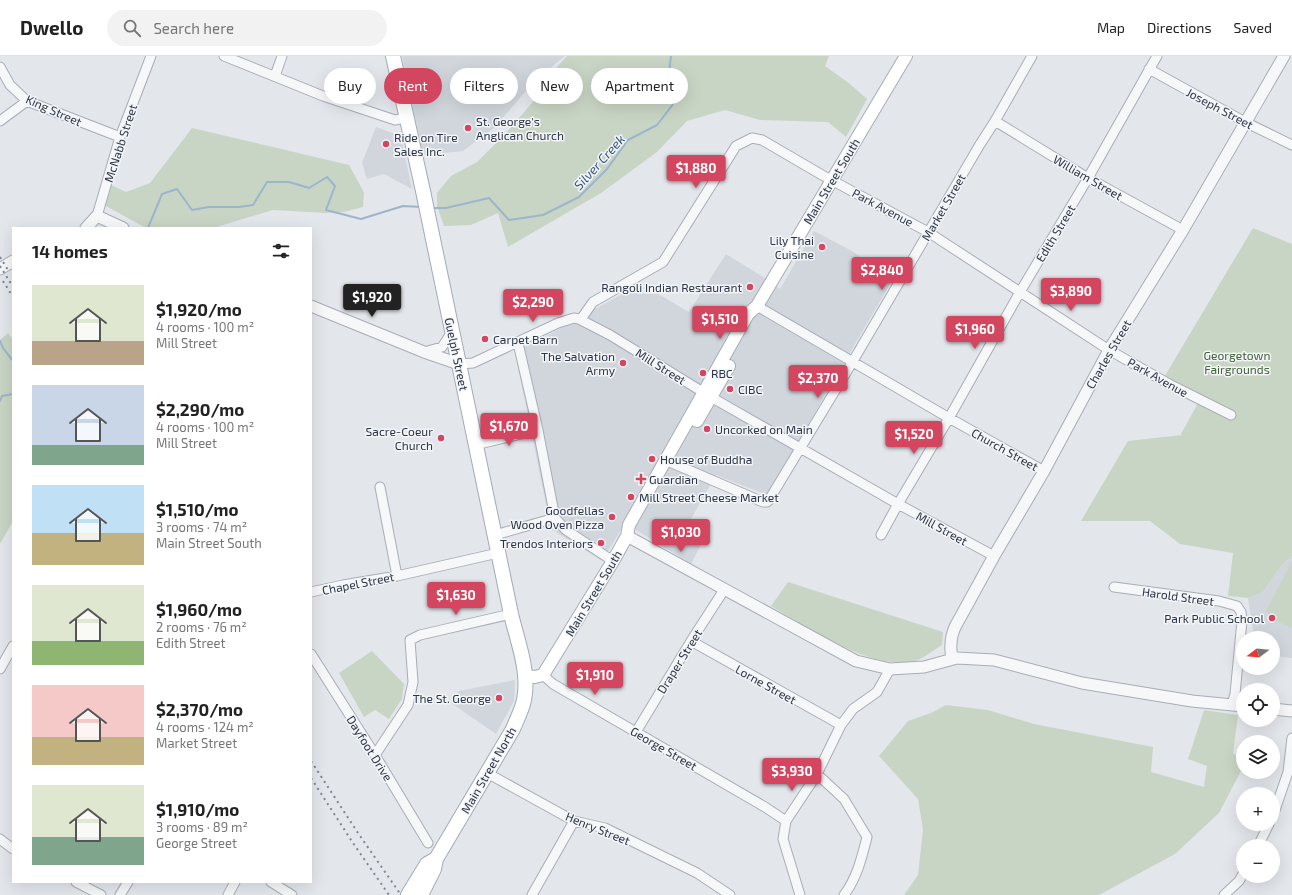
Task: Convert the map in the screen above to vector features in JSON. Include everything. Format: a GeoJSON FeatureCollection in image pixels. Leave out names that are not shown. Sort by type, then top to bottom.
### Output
{"type":"FeatureCollection","features":[{"type":"Feature","properties":{"kind":"main road","name":"Guelph Street"},"geometry":{"type":"LineString","coordinates":[[393,56],[423,191],[475,445],[525,676]]}},
{"type":"Feature","properties":{"kind":"main road","name":"Main Street South"},"geometry":{"type":"LineString","coordinates":[[544,675],[613,561],[626,536],[629,525],[708,395],[748,314],[757,306],[906,56]]}},
{"type":"Feature","properties":{"kind":"main road"},"geometry":{"type":"LineString","coordinates":[[525,676],[535,677],[544,675]]}},
{"type":"Feature","properties":{"kind":"main road","name":"Main Street North"},"geometry":{"type":"LineString","coordinates":[[417,894],[434,870],[436,859],[513,729],[524,699],[525,676]]}},
{"type":"Feature","properties":{"kind":"main road","name":"Main Street North"},"geometry":{"type":"LineString","coordinates":[[417,894],[418,878],[427,864],[436,859]]}},
{"type":"Feature","properties":{"kind":"street","name":"McNabb Street"},"geometry":{"type":"LineString","coordinates":[[87,227],[97,216],[120,138],[151,56]]}},
{"type":"Feature","properties":{"kind":"street"},"geometry":{"type":"LineString","coordinates":[[224,56],[323,96],[395,120],[406,118]]}},
{"type":"Feature","properties":{"kind":"street"},"geometry":{"type":"LineString","coordinates":[[275,76],[282,56]]}},
{"type":"Feature","properties":{"kind":"street","name":"Market Street"},"geometry":{"type":"LineString","coordinates":[[668,462],[763,502],[767,502],[770,499],[995,121],[1032,56]]}},
{"type":"Feature","properties":{"kind":"street","name":"Edith Street"},"geometry":{"type":"LineString","coordinates":[[881,535],[1157,56]]}},
{"type":"Feature","properties":{"kind":"street","name":"Charles Street"},"geometry":{"type":"LineString","coordinates":[[952,659],[950,645],[951,636],[994,556],[1044,471],[1110,350],[1183,230],[1284,56]]}},
{"type":"Feature","properties":{"kind":"street","name":"King Street"},"geometry":{"type":"LineString","coordinates":[[0,67],[10,85],[27,101],[120,138]]}},
{"type":"Feature","properties":{"kind":"street","name":"Joseph Street"},"geometry":{"type":"LineString","coordinates":[[1149,69],[1245,122],[1292,145]]}},
{"type":"Feature","properties":{"kind":"street"},"geometry":{"type":"LineString","coordinates":[[0,120],[27,101]]}},
{"type":"Feature","properties":{"kind":"street","name":"William Street"},"geometry":{"type":"LineString","coordinates":[[995,121],[1088,178],[1183,230]]}},
{"type":"Feature","properties":{"kind":"street","name":"Park Avenue"},"geometry":{"type":"LineString","coordinates":[[581,319],[593,302],[663,262],[736,146],[752,138],[762,140],[831,180],[928,232],[1110,350],[1169,384],[1231,415]]}},
{"type":"Feature","properties":{"kind":"street"},"geometry":{"type":"LineString","coordinates":[[97,216],[121,227]]}},
{"type":"Feature","properties":{"kind":"street"},"geometry":{"type":"LineString","coordinates":[[0,269],[12,262]]}},
{"type":"Feature","properties":{"kind":"street"},"geometry":{"type":"LineString","coordinates":[[312,306],[424,352],[459,364],[473,363],[518,343],[558,322],[574,318],[581,319]]}},
{"type":"Feature","properties":{"kind":"street","name":"Church Street"},"geometry":{"type":"LineString","coordinates":[[757,306],[949,418],[1044,471]]}},
{"type":"Feature","properties":{"kind":"street","name":"Mill Street"},"geometry":{"type":"LineString","coordinates":[[581,319],[708,395],[898,504],[994,556]]}},
{"type":"Feature","properties":{"kind":"street"},"geometry":{"type":"LineString","coordinates":[[424,352],[442,348],[452,332]]}},
{"type":"Feature","properties":{"kind":"street"},"geometry":{"type":"LineString","coordinates":[[518,343],[538,430],[555,518],[566,530],[613,561]]}},
{"type":"Feature","properties":{"kind":"street"},"geometry":{"type":"LineString","coordinates":[[475,445],[538,430]]}},
{"type":"Feature","properties":{"kind":"street"},"geometry":{"type":"LineString","coordinates":[[380,487],[397,576]]}},
{"type":"Feature","properties":{"kind":"street"},"geometry":{"type":"LineString","coordinates":[[495,535],[555,518]]}},
{"type":"Feature","properties":{"kind":"street"},"geometry":{"type":"LineString","coordinates":[[626,536],[856,662],[890,669],[924,667],[957,658],[994,660],[1082,683],[1192,701],[1236,705]]}},
{"type":"Feature","properties":{"kind":"street","name":"Chapel Street"},"geometry":{"type":"LineString","coordinates":[[312,592],[397,576],[498,554]]}},
{"type":"Feature","properties":{"kind":"street","name":"Harold Street"},"geometry":{"type":"LineString","coordinates":[[1114,587],[1219,601],[1237,606],[1241,612],[1242,622],[1236,683]]}},
{"type":"Feature","properties":{"kind":"street","name":"Draper Street"},"geometry":{"type":"LineString","coordinates":[[636,732],[724,590]]}},
{"type":"Feature","properties":{"kind":"street"},"geometry":{"type":"LineString","coordinates":[[375,755],[408,705],[414,682],[410,640],[420,635],[511,614]]}},
{"type":"Feature","properties":{"kind":"street","name":"Lorne Street"},"geometry":{"type":"LineString","coordinates":[[691,641],[841,726]]}},
{"type":"Feature","properties":{"kind":"street"},"geometry":{"type":"LineString","coordinates":[[0,669],[12,648]]}},
{"type":"Feature","properties":{"kind":"street","name":"Dayfoot Drive"},"geometry":{"type":"LineString","coordinates":[[312,656],[375,755],[428,843]]}},
{"type":"Feature","properties":{"kind":"street"},"geometry":{"type":"LineString","coordinates":[[800,895],[782,839],[786,821],[816,774],[841,726],[853,708],[877,692],[890,669]]}},
{"type":"Feature","properties":{"kind":"street","name":"George Street"},"geometry":{"type":"LineString","coordinates":[[544,675],[553,684],[765,807],[786,821]]}},
{"type":"Feature","properties":{"kind":"street","name":"Harold Street"},"geometry":{"type":"LineString","coordinates":[[1236,684],[1236,698]]}},
{"type":"Feature","properties":{"kind":"street"},"geometry":{"type":"LineString","coordinates":[[1280,710],[1292,711]]}},
{"type":"Feature","properties":{"kind":"street"},"geometry":{"type":"LineString","coordinates":[[1280,795],[1288,772],[1292,738]]}},
{"type":"Feature","properties":{"kind":"street","name":"Henry Street"},"geometry":{"type":"LineString","coordinates":[[487,773],[574,821],[605,828],[697,873],[730,895]]}},
{"type":"Feature","properties":{"kind":"street"},"geometry":{"type":"LineString","coordinates":[[816,774],[844,799],[867,837],[861,862],[844,895]]}},
{"type":"Feature","properties":{"kind":"street"},"geometry":{"type":"LineString","coordinates":[[536,894],[574,821]]}},
{"type":"Feature","properties":{"kind":"street"},"geometry":{"type":"LineString","coordinates":[[0,839],[12,848]]}},
{"type":"Feature","properties":{"kind":"street"},"geometry":{"type":"LineString","coordinates":[[78,883],[101,895]]}},
{"type":"Feature","properties":{"kind":"street"},"geometry":{"type":"LineString","coordinates":[[120,895],[127,883]]}},
{"type":"Feature","properties":{"kind":"street"},"geometry":{"type":"LineString","coordinates":[[228,895],[234,883]]}},
{"type":"Feature","properties":{"kind":"street"},"geometry":{"type":"LineString","coordinates":[[273,883],[292,895]]}},
{"type":"Feature","properties":{"kind":"street"},"geometry":{"type":"LineString","coordinates":[[1224,895],[1237,883]]}},
{"type":"Feature","properties":{"kind":"shaded area"},"geometry":{"type":"Polygon","coordinates":[[[402,56],[565,56],[550,68],[526,68],[526,91],[518,100],[518,68],[450,68],[450,104],[515,104],[494,128],[463,151],[423,155],[412,104],[442,104],[442,68],[405,68],[402,56]]]}},
{"type":"Feature","properties":{"kind":"shaded area"},"geometry":{"type":"Polygon","coordinates":[[[376,127],[398,135],[401,138],[412,189],[384,174],[367,179],[362,163],[376,127]]]}},
{"type":"Feature","properties":{"kind":"shaded area"},"geometry":{"type":"Polygon","coordinates":[[[814,231],[852,251],[893,279],[767,495],[716,475],[691,519],[710,527],[691,564],[625,523],[602,561],[551,529],[515,352],[624,293],[658,294],[689,312],[726,254],[780,289],[814,231]]]}},
{"type":"Feature","properties":{"kind":"shaded area","name":"Park Public School"},"geometry":{"type":"Polygon","coordinates":[[[1292,556],[1292,658],[1280,657],[1280,631],[1253,631],[1248,598],[1263,592],[1282,565],[1292,556]]]}},
{"type":"Feature","properties":{"kind":"shaded area"},"geometry":{"type":"Polygon","coordinates":[[[515,680],[514,701],[496,734],[451,703],[459,691],[515,680]]]}},
{"type":"Feature","properties":{"kind":"green space"},"geometry":{"type":"Polygon","coordinates":[[[567,56],[829,56],[825,66],[850,84],[867,99],[846,137],[828,122],[760,120],[725,110],[687,121],[657,152],[601,193],[508,247],[498,213],[471,225],[444,226],[437,206],[437,193],[451,176],[477,162],[507,132],[531,104],[583,104],[583,68],[556,68],[567,56]]]}},
{"type":"Feature","properties":{"kind":"green space"},"geometry":{"type":"Polygon","coordinates":[[[192,128],[349,165],[364,193],[363,207],[344,212],[325,213],[273,210],[216,227],[144,227],[104,205],[109,184],[126,192],[150,183],[192,128]]]}},
{"type":"Feature","properties":{"kind":"green space","name":"Georgetown Fairgrounds"},"geometry":{"type":"Polygon","coordinates":[[[1253,228],[1292,244],[1292,556],[1282,565],[1263,592],[1248,598],[1228,596],[1233,553],[1180,544],[1150,521],[1081,521],[1128,441],[1182,435],[1181,434],[1198,403],[1163,379],[1253,228]]]}},
{"type":"Feature","properties":{"kind":"green space"},"geometry":{"type":"Polygon","coordinates":[[[8,333],[12,339],[12,523],[0,544],[0,340],[8,333]]]}},
{"type":"Feature","properties":{"kind":"green space"},"geometry":{"type":"Polygon","coordinates":[[[1292,561],[1292,628],[1274,620],[1266,611],[1292,561]]]}},
{"type":"Feature","properties":{"kind":"green space"},"geometry":{"type":"Polygon","coordinates":[[[788,582],[943,632],[942,645],[918,660],[901,663],[883,661],[863,655],[822,636],[771,606],[788,582]]]}},
{"type":"Feature","properties":{"kind":"green space"},"geometry":{"type":"Polygon","coordinates":[[[372,651],[404,684],[402,699],[389,719],[375,710],[364,717],[339,673],[372,651]]]}},
{"type":"Feature","properties":{"kind":"green space"},"geometry":{"type":"Polygon","coordinates":[[[946,705],[988,710],[1034,724],[1153,747],[1151,772],[1204,787],[1207,766],[1188,759],[1204,710],[1236,715],[1236,727],[1233,754],[1236,755],[1237,779],[1219,813],[1175,854],[1099,895],[904,895],[918,875],[923,830],[918,799],[879,756],[908,721],[931,713],[946,705]]]}},
{"type":"Feature","properties":{"kind":"waterway","name":"Silver Creek"},"geometry":{"type":"LineString","coordinates":[[431,208],[446,208],[489,198],[509,220],[543,215],[579,197],[607,169],[628,140],[657,125],[677,99],[669,72],[671,56]]}},
{"type":"Feature","properties":{"kind":"waterway","name":"Silver Creek"},"geometry":{"type":"LineString","coordinates":[[148,227],[162,194],[177,189],[192,210],[209,207],[239,207],[253,205],[267,182],[289,182],[309,188],[327,177],[335,186],[326,210],[361,219],[403,206],[421,207]]}},
{"type":"Feature","properties":{"kind":"waterway","name":"Silver Creek"},"geometry":{"type":"LineString","coordinates":[[0,341],[3,348],[12,360]]}},
{"type":"Feature","properties":{"kind":"waterway","name":"Silver Creek"},"geometry":{"type":"LineString","coordinates":[[0,401],[2,396],[12,394]]}},
{"type":"Feature","properties":{"kind":"railway"},"geometry":{"type":"LineString","coordinates":[[0,257],[8,270]]}},
{"type":"Feature","properties":{"kind":"railway"},"geometry":{"type":"LineString","coordinates":[[0,266],[12,285]]}},
{"type":"Feature","properties":{"kind":"railway"},"geometry":{"type":"LineString","coordinates":[[3,281],[12,295]]}},
{"type":"Feature","properties":{"kind":"railway"},"geometry":{"type":"LineString","coordinates":[[312,763],[401,895]]}},
{"type":"Feature","properties":{"kind":"railway"},"geometry":{"type":"LineString","coordinates":[[312,780],[389,895]]}},
{"type":"Feature","properties":{"kind":"place","name":"St. George's Anglican Church"},"geometry":{"type":"Point","coordinates":[468,128]}},
{"type":"Feature","properties":{"kind":"place","name":"Ride on Tire Sales Inc."},"geometry":{"type":"Point","coordinates":[386,144]}},
{"type":"Feature","properties":{"kind":"place","name":"Lily Thai Cuisine"},"geometry":{"type":"Point","coordinates":[822,247]}},
{"type":"Feature","properties":{"kind":"place","name":"Rangoli Indian Restaurant"},"geometry":{"type":"Point","coordinates":[750,287]}},
{"type":"Feature","properties":{"kind":"place","name":"Carpet Barn"},"geometry":{"type":"Point","coordinates":[485,339]}},
{"type":"Feature","properties":{"kind":"place","name":"The Salvation Army"},"geometry":{"type":"Point","coordinates":[623,363]}},
{"type":"Feature","properties":{"kind":"place","name":"RBC"},"geometry":{"type":"Point","coordinates":[703,373]}},
{"type":"Feature","properties":{"kind":"place","name":"CIBC"},"geometry":{"type":"Point","coordinates":[730,389]}},
{"type":"Feature","properties":{"kind":"place","name":"Uncorked on Main"},"geometry":{"type":"Point","coordinates":[707,429]}},
{"type":"Feature","properties":{"kind":"place","name":"Sacre-Coeur Church"},"geometry":{"type":"Point","coordinates":[441,438]}},
{"type":"Feature","properties":{"kind":"place","name":"House of Buddha"},"geometry":{"type":"Point","coordinates":[652,459]}},
{"type":"Feature","properties":{"kind":"place","name":"Guardian"},"geometry":{"type":"Point","coordinates":[641,479]}},
{"type":"Feature","properties":{"kind":"place","name":"Mill Street Cheese Market"},"geometry":{"type":"Point","coordinates":[631,497]}},
{"type":"Feature","properties":{"kind":"place","name":"Goodfellas Wood Oven Pizza"},"geometry":{"type":"Point","coordinates":[612,517]}},
{"type":"Feature","properties":{"kind":"place","name":"Trendos Interiors"},"geometry":{"type":"Point","coordinates":[601,543]}},
{"type":"Feature","properties":{"kind":"place","name":"Park Public School"},"geometry":{"type":"Point","coordinates":[1272,618]}},
{"type":"Feature","properties":{"kind":"place","name":"The St. George"},"geometry":{"type":"Point","coordinates":[499,698]}}]}
